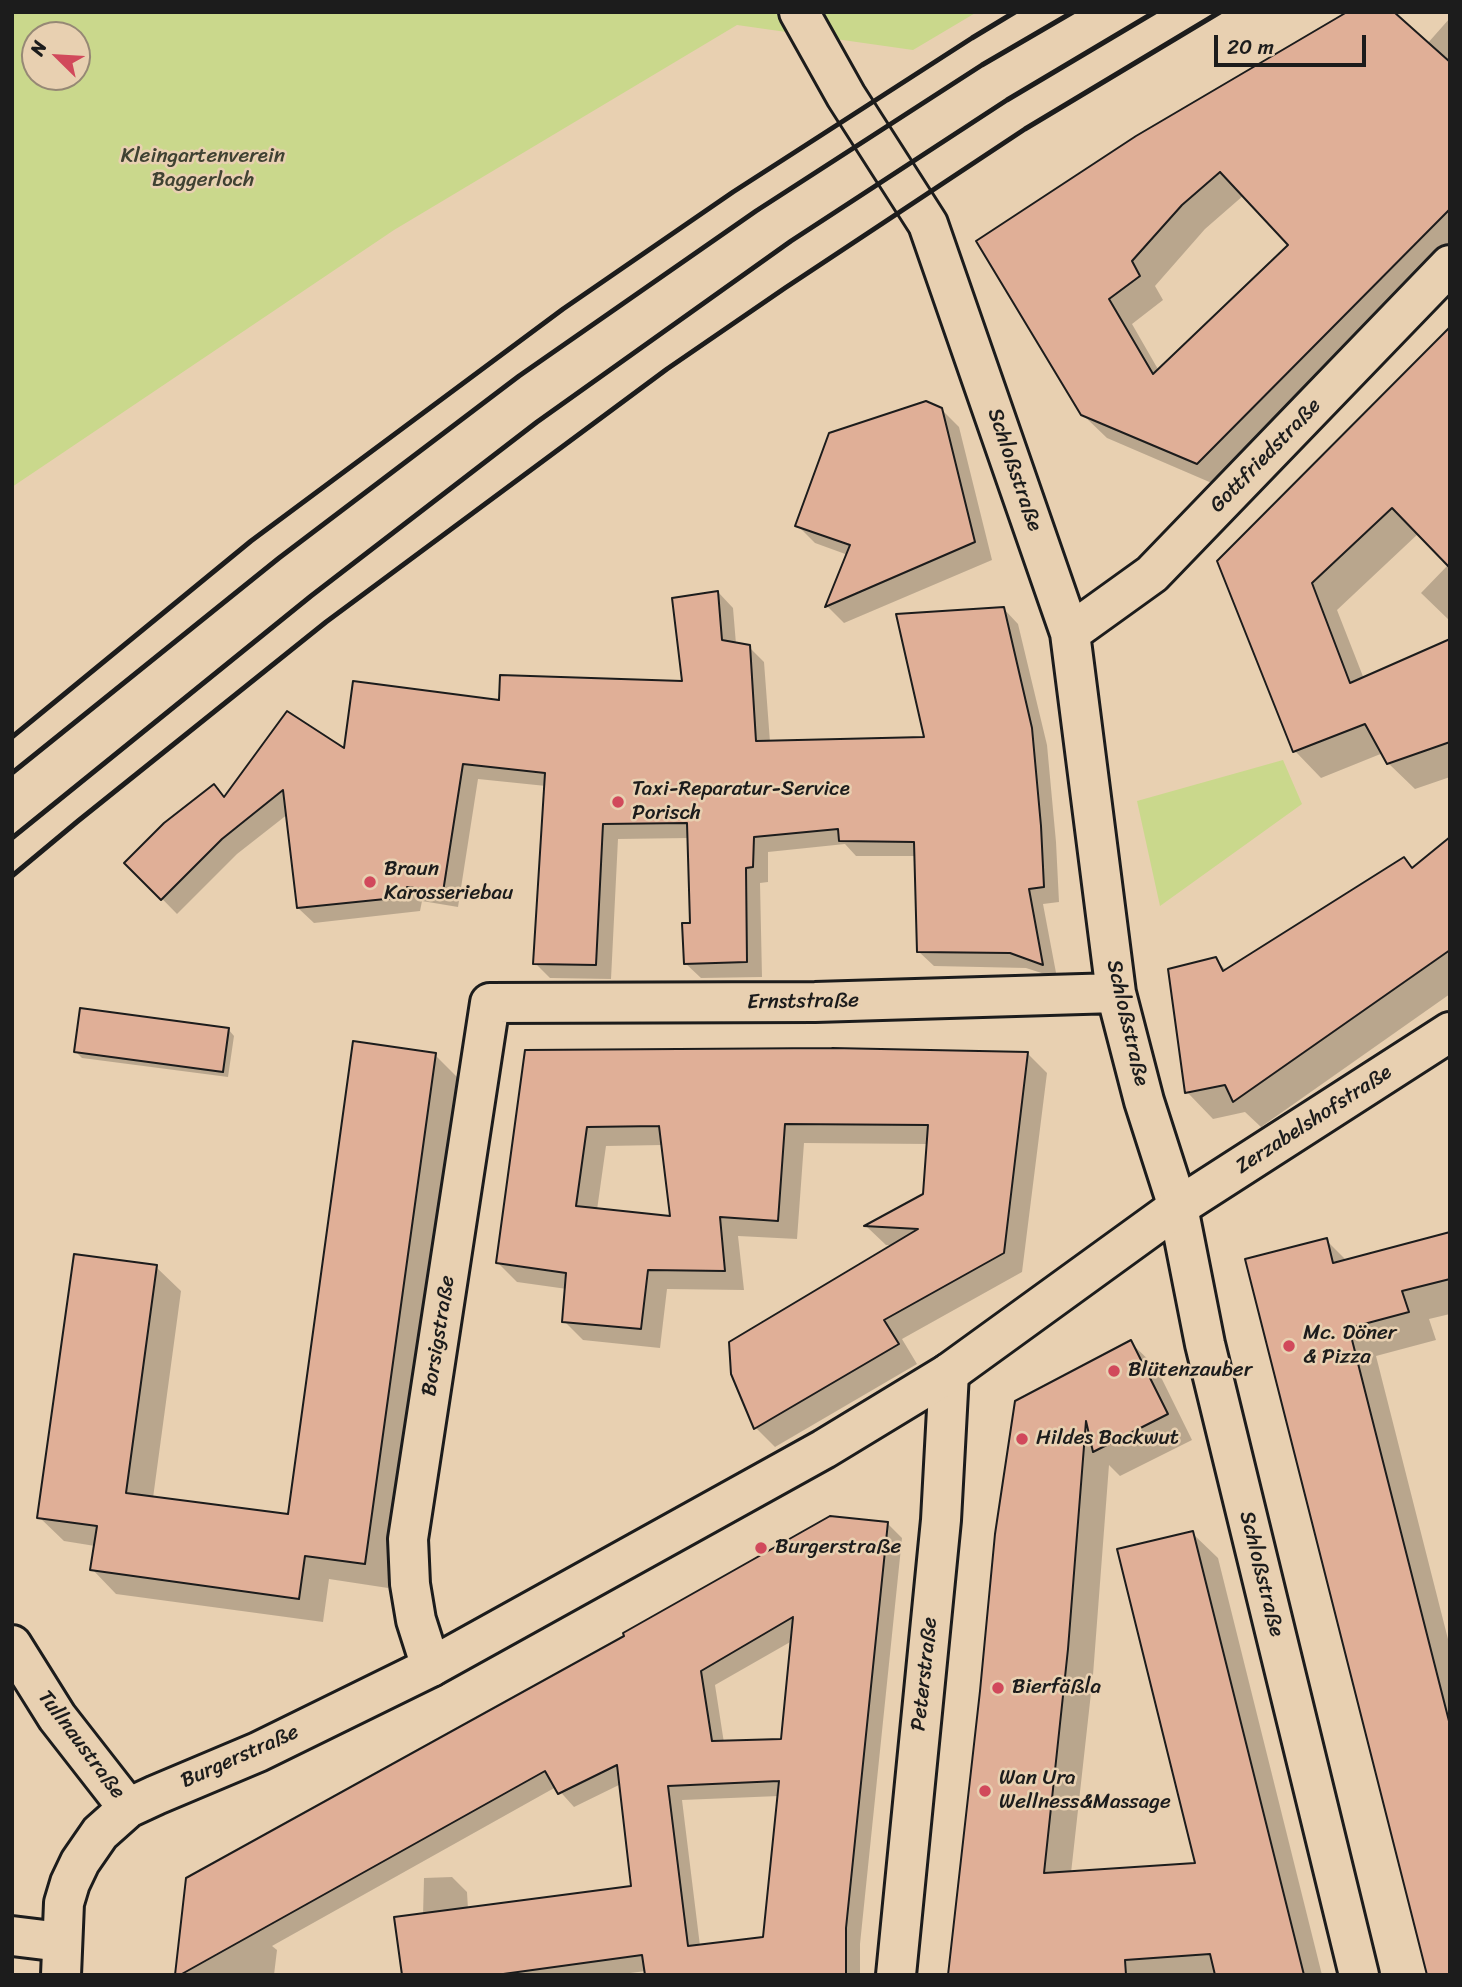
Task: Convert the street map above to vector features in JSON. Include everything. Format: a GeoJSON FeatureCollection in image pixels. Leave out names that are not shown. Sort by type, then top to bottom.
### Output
{"type":"FeatureCollection","features":[{"type":"Feature","properties":{"kind":"street","name":"Schloßstraße"},"geometry":{"type":"LineString","coordinates":[[799,12],[846,96],[928,224],[1070,633],[1116,993],[1144,1101],[1178,1207],[1205,1344],[1359,1975]]}},
{"type":"Feature","properties":{"kind":"street","name":"Gottfriedstraße"},"geometry":{"type":"LineString","coordinates":[[1070,633],[1153,574],[1450,265]]}},
{"type":"Feature","properties":{"kind":"street","name":"Ernststraße"},"geometry":{"type":"LineString","coordinates":[[490,1003],[816,1002],[1116,993]]}},
{"type":"Feature","properties":{"kind":"street","name":"Borsigstraße"},"geometry":{"type":"LineString","coordinates":[[431,1667],[415,1620],[408,1539],[490,1003]]}},
{"type":"Feature","properties":{"kind":"street","name":"Zerzabelshofstraße"},"geometry":{"type":"LineString","coordinates":[[1178,1207],[1450,1032]]}},
{"type":"Feature","properties":{"kind":"street","name":"Burgerstraße"},"geometry":{"type":"LineString","coordinates":[[61,1958],[64,1903],[70,1883],[80,1862],[100,1833],[128,1808],[258,1752],[431,1667],[824,1449],[949,1373],[1178,1207]]}},
{"type":"Feature","properties":{"kind":"street","name":"Peterstraße"},"geometry":{"type":"LineString","coordinates":[[896,1975],[940,1520],[949,1373]]}},
{"type":"Feature","properties":{"kind":"street","name":"Tullnaustraße"},"geometry":{"type":"LineString","coordinates":[[12,1645],[57,1717],[128,1808]]}},
{"type":"Feature","properties":{"kind":"street"},"geometry":{"type":"LineString","coordinates":[[12,1936],[61,1958]]}},
{"type":"Feature","properties":{"kind":"green space","name":"Kleingartenverein Baggerloch"},"geometry":{"type":"Polygon","coordinates":[[[12,12],[977,12],[913,50],[737,25],[394,230],[12,487],[12,12]]]}},
{"type":"Feature","properties":{"kind":"green space"},"geometry":{"type":"Polygon","coordinates":[[[1283,760],[1302,804],[1160,906],[1137,801],[1283,760]]]}},
{"type":"Feature","properties":{"kind":"building"},"geometry":{"type":"Polygon","coordinates":[[[1347,12],[1394,12],[1450,62],[1450,209],[1197,464],[1081,415],[976,241],[1136,136],[1347,12]],[[1220,172],[1182,205],[1132,261],[1140,276],[1109,299],[1153,374],[1288,245],[1220,172]]]}},
{"type":"Feature","properties":{"kind":"building"},"geometry":{"type":"Polygon","coordinates":[[[1450,327],[1450,568],[1392,508],[1312,583],[1350,683],[1450,639],[1450,742],[1387,764],[1365,724],[1293,752],[1217,561],[1450,327]]]}},
{"type":"Feature","properties":{"kind":"building"},"geometry":{"type":"Polygon","coordinates":[[[926,401],[942,408],[975,542],[825,607],[850,545],[795,526],[829,433],[926,401]]]}},
{"type":"Feature","properties":{"kind":"building"},"geometry":{"type":"Polygon","coordinates":[[[718,591],[722,640],[750,645],[756,741],[924,737],[896,614],[1004,607],[1032,728],[1044,887],[1029,889],[1043,965],[1010,953],[917,952],[914,842],[839,841],[838,829],[754,837],[753,867],[746,868],[747,962],[684,964],[682,923],[690,923],[687,823],[603,824],[596,965],[533,964],[545,773],[463,764],[443,892],[407,887],[405,897],[297,908],[283,790],[222,839],[161,900],[124,863],[164,823],[214,784],[224,797],[287,711],[344,748],[353,681],[499,700],[500,675],[682,681],[672,598],[718,591]]]}},
{"type":"Feature","properties":{"kind":"building"},"geometry":{"type":"Polygon","coordinates":[[[1450,837],[1450,950],[1233,1102],[1225,1085],[1185,1093],[1168,969],[1216,957],[1223,971],[1404,857],[1412,868],[1450,837]]]}},
{"type":"Feature","properties":{"kind":"building"},"geometry":{"type":"Polygon","coordinates":[[[80,1008],[229,1028],[223,1072],[74,1052],[80,1008]]]}},
{"type":"Feature","properties":{"kind":"building"},"geometry":{"type":"Polygon","coordinates":[[[353,1041],[436,1053],[365,1564],[305,1556],[299,1599],[90,1570],[97,1526],[37,1518],[74,1254],[157,1265],[126,1493],[288,1514],[353,1041]]]}},
{"type":"Feature","properties":{"kind":"building"},"geometry":{"type":"Polygon","coordinates":[[[832,1048],[1028,1052],[1004,1253],[884,1320],[899,1344],[754,1429],[731,1374],[729,1342],[918,1229],[864,1226],[923,1194],[928,1125],[785,1124],[778,1221],[720,1217],[725,1271],[648,1270],[641,1329],[562,1322],[566,1273],[496,1263],[525,1050],[832,1048]],[[659,1126],[587,1127],[576,1206],[670,1216],[659,1126]]]}},
{"type":"Feature","properties":{"kind":"building"},"geometry":{"type":"Polygon","coordinates":[[[1450,1232],[1450,1279],[1402,1291],[1409,1312],[1349,1328],[1450,1725],[1450,1975],[1427,1975],[1245,1259],[1327,1238],[1333,1263],[1450,1232]]]}},
{"type":"Feature","properties":{"kind":"building"},"geometry":{"type":"Polygon","coordinates":[[[1131,1340],[1168,1414],[1093,1452],[1086,1421],[1068,1649],[1044,1873],[1195,1863],[1117,1549],[1193,1531],[1304,1975],[1215,1975],[1210,1954],[1125,1960],[1126,1975],[948,1975],[995,1534],[1015,1401],[1131,1340]]]}},
{"type":"Feature","properties":{"kind":"building"},"geometry":{"type":"Polygon","coordinates":[[[830,1516],[888,1522],[846,1928],[846,1975],[645,1975],[642,1955],[496,1975],[402,1975],[394,1917],[631,1886],[617,1765],[558,1794],[545,1771],[180,1975],[175,1975],[186,1878],[624,1636],[623,1633],[830,1516]],[[793,1617],[701,1671],[712,1741],[781,1739],[793,1617]],[[779,1781],[668,1786],[688,1946],[763,1937],[779,1781]]]}},
{"type":"Feature","properties":{"kind":"railway"},"geometry":{"type":"LineString","coordinates":[[12,737],[251,541],[563,309],[733,192],[1015,12]]}},
{"type":"Feature","properties":{"kind":"railway"},"geometry":{"type":"LineString","coordinates":[[12,773],[279,558],[519,376],[756,211],[982,65],[1073,12]]}},
{"type":"Feature","properties":{"kind":"railway"},"geometry":{"type":"LineString","coordinates":[[12,838],[311,596],[537,422],[791,241],[1007,100],[1155,12]]}},
{"type":"Feature","properties":{"kind":"railway"},"geometry":{"type":"LineString","coordinates":[[12,876],[326,622],[667,369],[1025,129],[1220,12]]}},
{"type":"Feature","properties":{"kind":"place","name":"Taxi-Reparatur-Service Porisch"},"geometry":{"type":"Point","coordinates":[618,802]}},
{"type":"Feature","properties":{"kind":"place","name":"Braun Karosseriebau"},"geometry":{"type":"Point","coordinates":[370,882]}},
{"type":"Feature","properties":{"kind":"place","name":"Mc. Döner & Pizza"},"geometry":{"type":"Point","coordinates":[1289,1346]}},
{"type":"Feature","properties":{"kind":"place","name":"Blütenzauber"},"geometry":{"type":"Point","coordinates":[1114,1371]}},
{"type":"Feature","properties":{"kind":"place","name":"Hildes Backwut"},"geometry":{"type":"Point","coordinates":[1022,1439]}},
{"type":"Feature","properties":{"kind":"place","name":"Burgerstraße"},"geometry":{"type":"Point","coordinates":[761,1548]}},
{"type":"Feature","properties":{"kind":"place","name":"Bierfäßla"},"geometry":{"type":"Point","coordinates":[998,1688]}},
{"type":"Feature","properties":{"kind":"place","name":"Wan Ura Wellness&Massage"},"geometry":{"type":"Point","coordinates":[985,1791]}}]}
